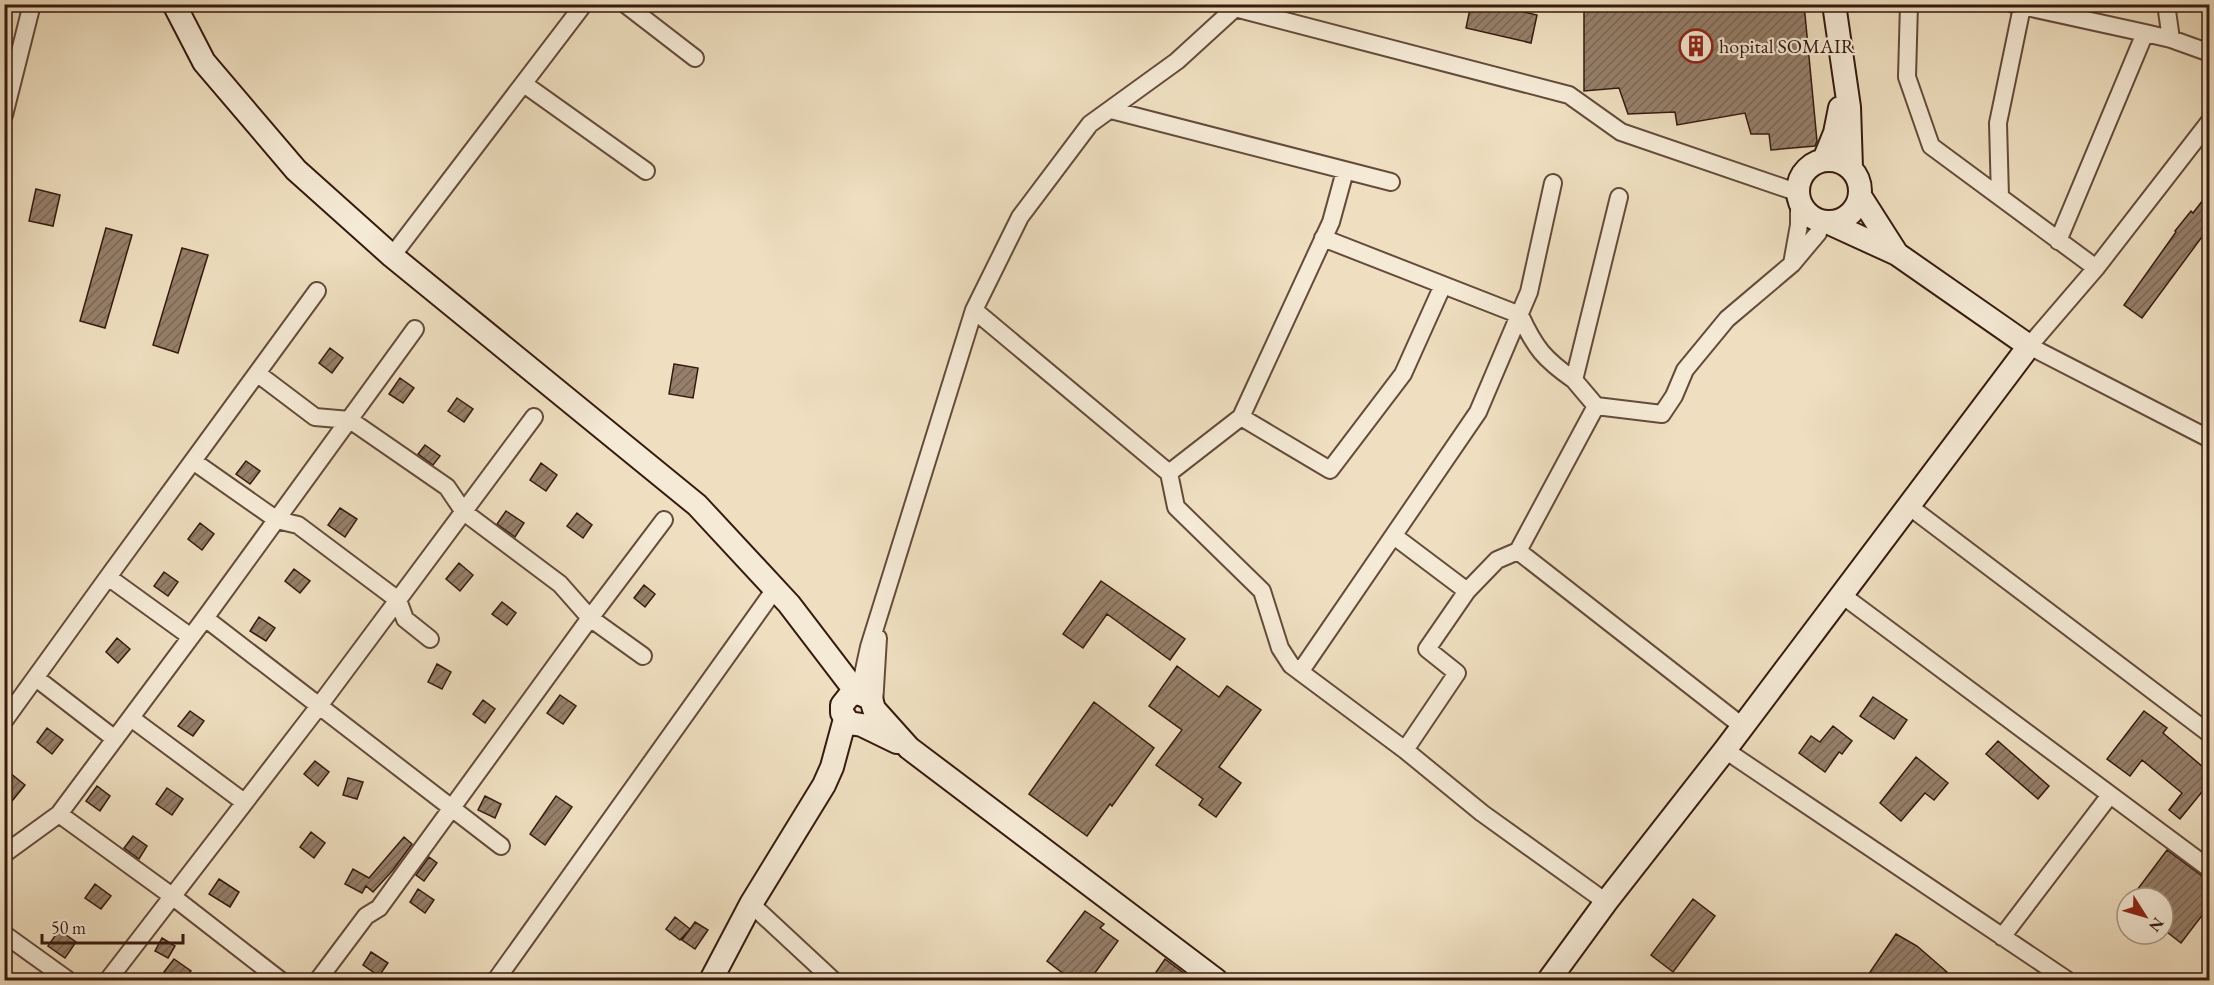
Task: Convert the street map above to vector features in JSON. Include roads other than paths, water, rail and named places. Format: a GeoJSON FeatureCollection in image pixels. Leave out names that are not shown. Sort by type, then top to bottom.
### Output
{"type":"FeatureCollection","features":[{"type":"Feature","properties":{"kind":"street"},"geometry":{"type":"LineString","coordinates":[[4,115],[32,4]]}},
{"type":"Feature","properties":{"kind":"street"},"geometry":{"type":"LineString","coordinates":[[174,4],[204,62],[296,170],[392,256],[697,506],[782,596],[859,709],[1216,981]]}},
{"type":"Feature","properties":{"kind":"street"},"geometry":{"type":"LineString","coordinates":[[392,256],[584,4]]}},
{"type":"Feature","properties":{"kind":"street"},"geometry":{"type":"LineString","coordinates":[[625,4],[695,58]]}},
{"type":"Feature","properties":{"kind":"street"},"geometry":{"type":"LineString","coordinates":[[1824,222],[1842,219],[1848,215],[1854,210],[1860,196],[1859,181],[1851,168],[1849,107],[1834,4]]}},
{"type":"Feature","properties":{"kind":"street"},"geometry":{"type":"LineString","coordinates":[[1909,4],[1907,77],[1930,146],[2096,268]]}},
{"type":"Feature","properties":{"kind":"street"},"geometry":{"type":"LineString","coordinates":[[2166,4],[2171,39]]}},
{"type":"Feature","properties":{"kind":"street"},"geometry":{"type":"LineString","coordinates":[[711,981],[751,904],[824,785],[859,709],[879,649],[878,622],[974,310],[1020,217],[1090,124],[1177,61],[1235,6],[1569,95],[1621,132],[1799,193]]}},
{"type":"Feature","properties":{"kind":"street"},"geometry":{"type":"LineString","coordinates":[[2000,197],[1998,123],[2028,7],[2171,39],[2210,53]]}},
{"type":"Feature","properties":{"kind":"street"},"geometry":{"type":"LineString","coordinates":[[2058,240],[2145,33]]}},
{"type":"Feature","properties":{"kind":"street"},"geometry":{"type":"LineString","coordinates":[[1824,160],[1835,133],[1845,79]]}},
{"type":"Feature","properties":{"kind":"street"},"geometry":{"type":"LineString","coordinates":[[524,84],[646,171]]}},
{"type":"Feature","properties":{"kind":"street"},"geometry":{"type":"LineString","coordinates":[[1111,110],[1391,182]]}},
{"type":"Feature","properties":{"kind":"street"},"geometry":{"type":"LineString","coordinates":[[1549,981],[1606,902],[1910,507],[2029,346],[2096,268],[2210,121]]}},
{"type":"Feature","properties":{"kind":"street"},"geometry":{"type":"LineString","coordinates":[[1792,264],[1800,225],[1800,178],[1810,167],[1824,160],[1838,161],[1851,168]]}},
{"type":"Feature","properties":{"kind":"street"},"geometry":{"type":"LineString","coordinates":[[1168,472],[1241,417],[1330,222],[1345,171]]}},
{"type":"Feature","properties":{"kind":"street"},"geometry":{"type":"LineString","coordinates":[[1300,672],[1478,412],[1529,292],[1553,183]]}},
{"type":"Feature","properties":{"kind":"street"},"geometry":{"type":"LineString","coordinates":[[1799,193],[1801,206],[1810,216],[1897,254],[2029,346],[2210,439]]}},
{"type":"Feature","properties":{"kind":"street"},"geometry":{"type":"LineString","coordinates":[[1860,196],[1897,254]]}},
{"type":"Feature","properties":{"kind":"street"},"geometry":{"type":"LineString","coordinates":[[1574,380],[1618,197]]}},
{"type":"Feature","properties":{"kind":"street"},"geometry":{"type":"LineString","coordinates":[[1323,238],[1520,315],[1531,340],[1549,362],[1574,380],[1596,406],[1662,414],[1674,396],[1685,370],[1727,319],[1792,264],[1818,233],[1824,222]]}},
{"type":"Feature","properties":{"kind":"street"},"geometry":{"type":"LineString","coordinates":[[1241,417],[1330,470],[1403,374],[1443,285]]}},
{"type":"Feature","properties":{"kind":"street"},"geometry":{"type":"LineString","coordinates":[[4,721],[317,291]]}},
{"type":"Feature","properties":{"kind":"street"},"geometry":{"type":"LineString","coordinates":[[974,310],[1168,472],[1176,507],[1262,591],[1280,648],[1291,665],[1405,750],[1482,813],[1606,902]]}},
{"type":"Feature","properties":{"kind":"street"},"geometry":{"type":"LineString","coordinates":[[4,854],[59,814],[415,329]]}},
{"type":"Feature","properties":{"kind":"street"},"geometry":{"type":"LineString","coordinates":[[258,374],[315,417],[350,420],[447,488],[464,512],[560,584],[590,618],[643,656]]}},
{"type":"Feature","properties":{"kind":"street"},"geometry":{"type":"LineString","coordinates":[[1405,750],[1457,673],[1427,649],[1467,591],[1497,560],[1518,551],[1596,406]]}},
{"type":"Feature","properties":{"kind":"street"},"geometry":{"type":"LineString","coordinates":[[108,981],[319,706],[534,417]]}},
{"type":"Feature","properties":{"kind":"street"},"geometry":{"type":"LineString","coordinates":[[193,462],[277,520],[297,525],[398,600],[405,619],[430,639]]}},
{"type":"Feature","properties":{"kind":"street"},"geometry":{"type":"LineString","coordinates":[[1910,507],[2210,734]]}},
{"type":"Feature","properties":{"kind":"street"},"geometry":{"type":"LineString","coordinates":[[318,981],[366,916],[379,908],[664,520]]}},
{"type":"Feature","properties":{"kind":"street"},"geometry":{"type":"LineString","coordinates":[[1394,536],[1467,591]]}},
{"type":"Feature","properties":{"kind":"street"},"geometry":{"type":"LineString","coordinates":[[1518,551],[1742,726]]}},
{"type":"Feature","properties":{"kind":"street"},"geometry":{"type":"LineString","coordinates":[[108,577],[190,637]]}},
{"type":"Feature","properties":{"kind":"street"},"geometry":{"type":"LineString","coordinates":[[1842,595],[2210,869]]}},
{"type":"Feature","properties":{"kind":"street"},"geometry":{"type":"LineString","coordinates":[[496,981],[782,596]]}},
{"type":"Feature","properties":{"kind":"street"},"geometry":{"type":"LineString","coordinates":[[205,618],[501,846]]}},
{"type":"Feature","properties":{"kind":"street"},"geometry":{"type":"LineString","coordinates":[[36,678],[115,739]]}},
{"type":"Feature","properties":{"kind":"street"},"geometry":{"type":"LineString","coordinates":[[131,718],[244,802]]}},
{"type":"Feature","properties":{"kind":"street"},"geometry":{"type":"LineString","coordinates":[[1725,750],[2063,980]]}},
{"type":"Feature","properties":{"kind":"street"},"geometry":{"type":"LineString","coordinates":[[2002,937],[2110,795]]}},
{"type":"Feature","properties":{"kind":"street"},"geometry":{"type":"LineString","coordinates":[[59,814],[172,897],[280,981]]}},
{"type":"Feature","properties":{"kind":"street"},"geometry":{"type":"LineString","coordinates":[[751,904],[833,981]]}},
{"type":"Feature","properties":{"kind":"street"},"geometry":{"type":"LineString","coordinates":[[4,934],[68,981]]}},
{"type":"Feature","properties":{"kind":"place","name":"hopital SOMAIR"},"geometry":{"type":"Point","coordinates":[1696,46]}}]}
